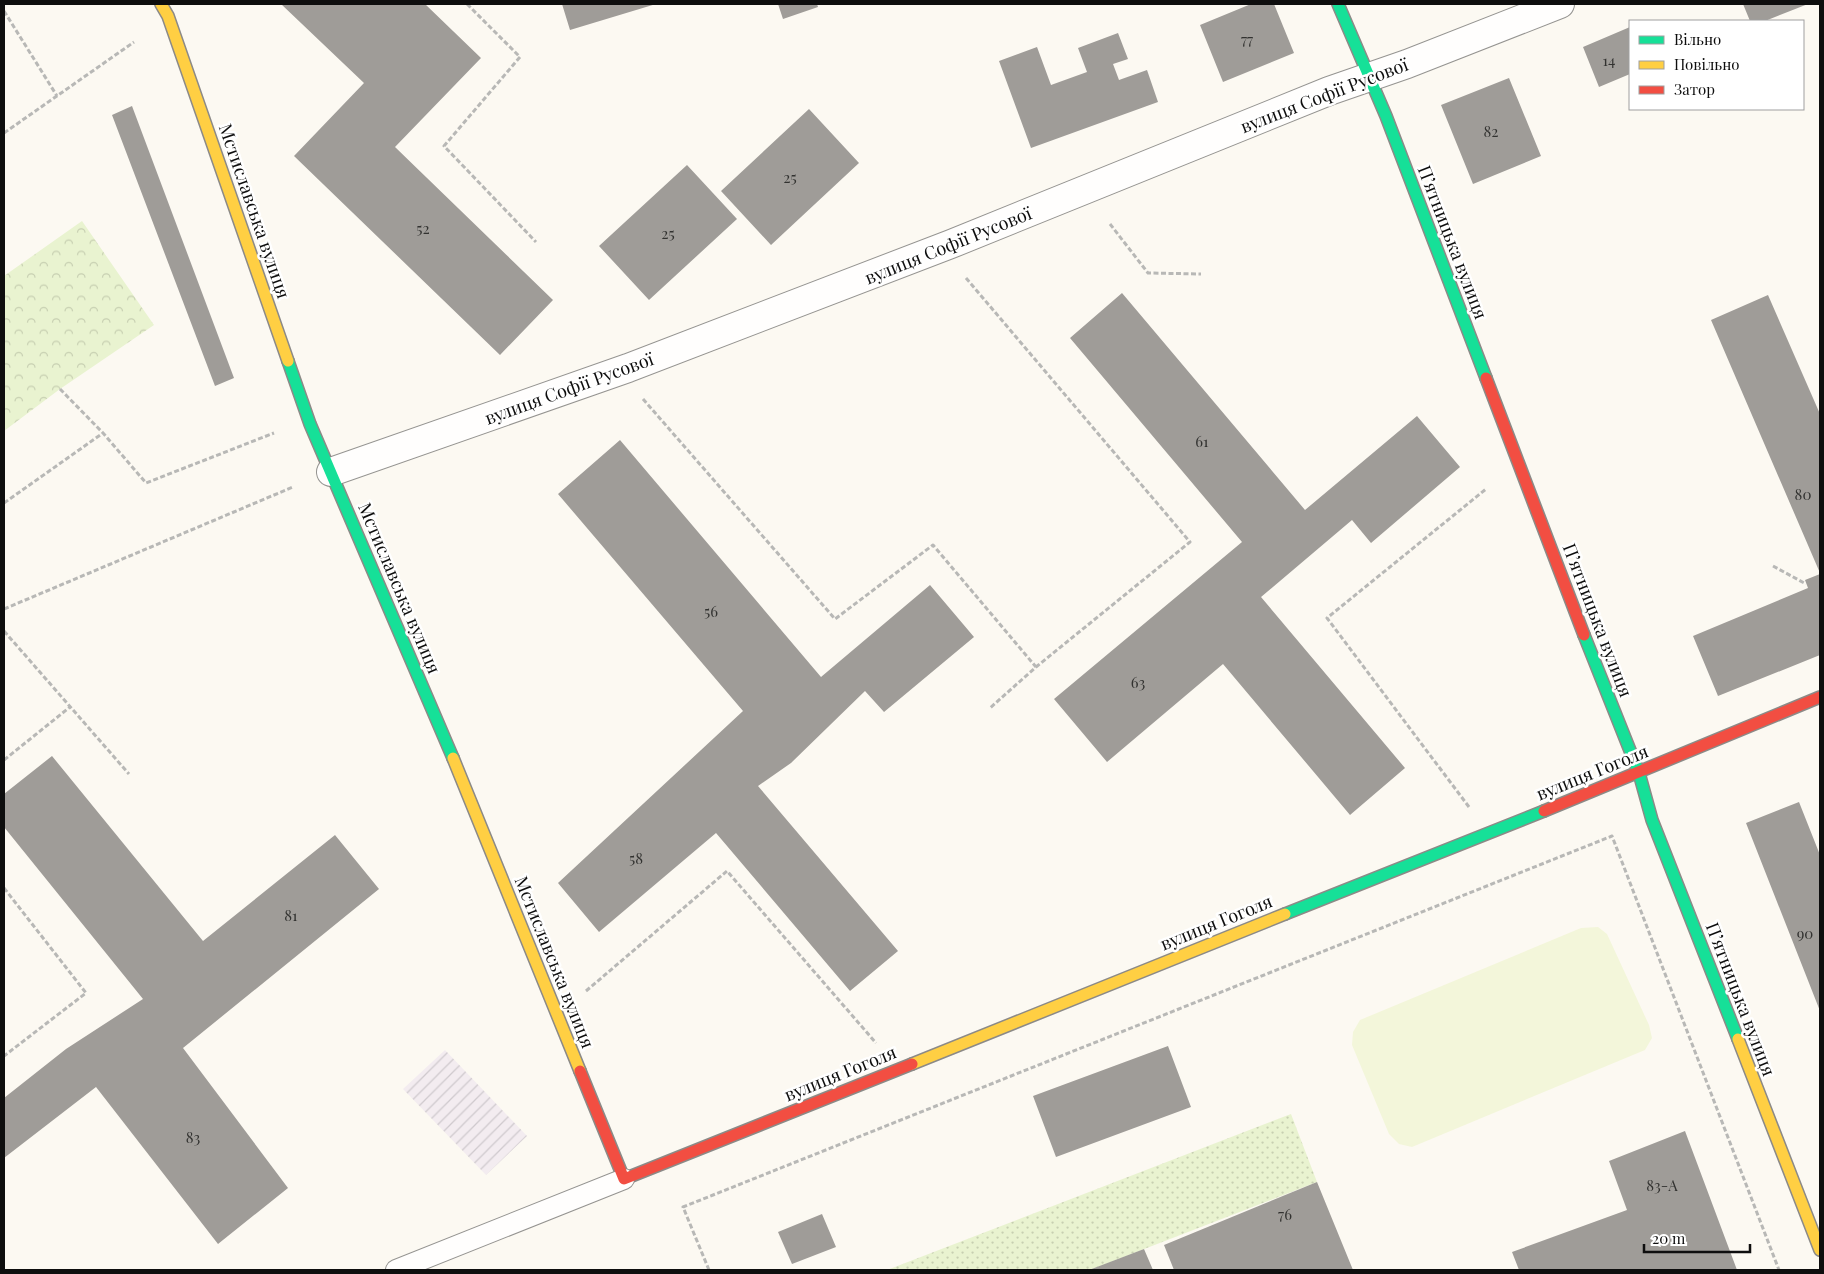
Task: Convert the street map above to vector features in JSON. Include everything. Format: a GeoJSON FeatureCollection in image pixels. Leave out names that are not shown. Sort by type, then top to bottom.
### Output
{"type":"FeatureCollection","features":[{"type":"Feature","properties":{"kind":"street","name":"Мстиславська вулиця"},"geometry":{"type":"LineString","coordinates":[[161,4],[168,16],[310,424],[437,719],[624,1179]]}},
{"type":"Feature","properties":{"kind":"street","name":"Пʼятницька вулиця"},"geometry":{"type":"LineString","coordinates":[[1338,4],[1370,77],[1639,773],[1652,820],[1820,1250]]}},
{"type":"Feature","properties":{"kind":"street","name":"вулиця Софії Русової"},"geometry":{"type":"LineString","coordinates":[[331,472],[628,368],[951,244],[1329,91],[1407,64],[1560,4]]}},
{"type":"Feature","properties":{"kind":"street","name":"вулиця Гоголя"},"geometry":{"type":"LineString","coordinates":[[624,1179],[1639,773],[1820,697]]}},
{"type":"Feature","properties":{"kind":"lane"},"geometry":{"type":"LineString","coordinates":[[396,1270],[624,1179]]}},
{"type":"Feature","properties":{"kind":"path"},"geometry":{"type":"LineString","coordinates":[[467,4],[520,57],[444,146],[536,242]]}},
{"type":"Feature","properties":{"kind":"path"},"geometry":{"type":"LineString","coordinates":[[4,11],[57,96]]}},
{"type":"Feature","properties":{"kind":"path"},"geometry":{"type":"LineString","coordinates":[[4,133],[134,42]]}},
{"type":"Feature","properties":{"kind":"path"},"geometry":{"type":"LineString","coordinates":[[1110,224],[1148,273],[1201,274]]}},
{"type":"Feature","properties":{"kind":"path"},"geometry":{"type":"LineString","coordinates":[[966,278],[1190,542],[1036,667],[990,708]]}},
{"type":"Feature","properties":{"kind":"path"},"geometry":{"type":"LineString","coordinates":[[60,389],[103,433],[146,483],[274,433]]}},
{"type":"Feature","properties":{"kind":"path"},"geometry":{"type":"LineString","coordinates":[[644,399],[835,619],[933,545],[1036,667]]}},
{"type":"Feature","properties":{"kind":"path"},"geometry":{"type":"LineString","coordinates":[[4,503],[103,433]]}},
{"type":"Feature","properties":{"kind":"path"},"geometry":{"type":"LineString","coordinates":[[4,608],[292,487]]}},
{"type":"Feature","properties":{"kind":"path"},"geometry":{"type":"LineString","coordinates":[[1472,812],[1327,618],[1486,489]]}},
{"type":"Feature","properties":{"kind":"path"},"geometry":{"type":"LineString","coordinates":[[1773,566],[1806,584]]}},
{"type":"Feature","properties":{"kind":"path"},"geometry":{"type":"LineString","coordinates":[[4,631],[129,774]]}},
{"type":"Feature","properties":{"kind":"path"},"geometry":{"type":"LineString","coordinates":[[4,760],[70,707]]}},
{"type":"Feature","properties":{"kind":"path"},"geometry":{"type":"LineString","coordinates":[[708,1270],[683,1207],[1612,836],[1779,1270]]}},
{"type":"Feature","properties":{"kind":"path"},"geometry":{"type":"LineString","coordinates":[[586,991],[727,871],[878,1046]]}},
{"type":"Feature","properties":{"kind":"path"},"geometry":{"type":"LineString","coordinates":[[4,888],[86,993],[4,1056]]}},
{"type":"Feature","properties":{"kind":"shaded area"},"geometry":{"type":"Polygon","coordinates":[[[445,1050],[527,1136],[486,1175],[403,1089],[445,1050]]]}},
{"type":"Feature","properties":{"kind":"green space"},"geometry":{"type":"Polygon","coordinates":[[[82,221],[154,325],[60,389],[4,431],[4,276],[82,221]]]}},
{"type":"Feature","properties":{"kind":"green space"},"geometry":{"type":"Polygon","coordinates":[[[1598,927],[1607,934],[1649,1025],[1652,1038],[1645,1050],[1412,1147],[1399,1144],[1389,1134],[1352,1045],[1353,1032],[1360,1020],[1581,928],[1598,927]]]}},
{"type":"Feature","properties":{"kind":"green space"},"geometry":{"type":"Polygon","coordinates":[[[1291,1114],[1317,1182],[1090,1270],[887,1270],[1291,1114]]]}},
{"type":"Feature","properties":{"kind":"building"},"geometry":{"type":"Polygon","coordinates":[[[281,4],[425,4],[481,58],[395,147],[553,300],[500,355],[294,156],[364,83],[281,4]]]}},
{"type":"Feature","properties":{"kind":"building"},"geometry":{"type":"Polygon","coordinates":[[[562,4],[656,4],[570,30],[562,4]]]}},
{"type":"Feature","properties":{"kind":"building"},"geometry":{"type":"Polygon","coordinates":[[[778,4],[817,4],[818,7],[783,19],[778,4]]]}},
{"type":"Feature","properties":{"kind":"building"},"geometry":{"type":"Polygon","coordinates":[[[1251,4],[1274,4],[1294,53],[1223,82],[1200,25],[1251,4]]]}},
{"type":"Feature","properties":{"kind":"building"},"geometry":{"type":"Polygon","coordinates":[[[1743,4],[1808,4],[1768,20],[1750,20],[1743,4]]]}},
{"type":"Feature","properties":{"kind":"building"},"geometry":{"type":"Polygon","coordinates":[[[1629,27],[1629,74],[1599,87],[1583,47],[1629,27]]]}},
{"type":"Feature","properties":{"kind":"building"},"geometry":{"type":"Polygon","coordinates":[[[1118,33],[1128,59],[1113,64],[1119,80],[1147,70],[1158,102],[1031,148],[999,61],[1037,47],[1051,85],[1087,72],[1078,48],[1118,33]]]}},
{"type":"Feature","properties":{"kind":"building"},"geometry":{"type":"Polygon","coordinates":[[[1509,78],[1541,156],[1473,184],[1441,105],[1509,78]]]}},
{"type":"Feature","properties":{"kind":"building"},"geometry":{"type":"Polygon","coordinates":[[[132,106],[234,378],[215,386],[112,115],[132,106]]]}},
{"type":"Feature","properties":{"kind":"building"},"geometry":{"type":"Polygon","coordinates":[[[809,109],[859,163],[771,245],[721,191],[809,109]]]}},
{"type":"Feature","properties":{"kind":"building"},"geometry":{"type":"Polygon","coordinates":[[[687,165],[737,219],[649,300],[599,246],[687,165]]]}},
{"type":"Feature","properties":{"kind":"building"},"geometry":{"type":"Polygon","coordinates":[[[1122,293],[1305,510],[1417,416],[1460,467],[1371,543],[1352,520],[1261,597],[1405,768],[1350,815],[1223,664],[1107,762],[1054,699],[1242,542],[1070,338],[1122,293]]]}},
{"type":"Feature","properties":{"kind":"building"},"geometry":{"type":"Polygon","coordinates":[[[1768,295],[1820,414],[1820,573],[1711,320],[1768,295]]]}},
{"type":"Feature","properties":{"kind":"building"},"geometry":{"type":"Polygon","coordinates":[[[620,440],[821,677],[930,585],[974,637],[884,712],[865,691],[791,763],[758,786],[898,951],[850,991],[716,833],[599,932],[558,883],[743,711],[558,494],[620,440]]]}},
{"type":"Feature","properties":{"kind":"building"},"geometry":{"type":"Polygon","coordinates":[[[1820,574],[1820,655],[1718,696],[1693,636],[1808,588],[1805,580],[1820,574]]]}},
{"type":"Feature","properties":{"kind":"building"},"geometry":{"type":"Polygon","coordinates":[[[52,756],[203,941],[335,835],[379,889],[183,1048],[288,1188],[218,1244],[96,1087],[4,1158],[4,1098],[66,1049],[143,999],[4,827],[4,794],[52,756]]]}},
{"type":"Feature","properties":{"kind":"building"},"geometry":{"type":"Polygon","coordinates":[[[1799,802],[1820,855],[1820,1011],[1746,823],[1799,802]]]}},
{"type":"Feature","properties":{"kind":"building"},"geometry":{"type":"Polygon","coordinates":[[[1168,1046],[1191,1107],[1056,1157],[1033,1096],[1168,1046]]]}},
{"type":"Feature","properties":{"kind":"building"},"geometry":{"type":"Polygon","coordinates":[[[1685,1131],[1737,1270],[1519,1270],[1512,1252],[1627,1210],[1609,1161],[1685,1131]]]}},
{"type":"Feature","properties":{"kind":"building"},"geometry":{"type":"Polygon","coordinates":[[[1317,1182],[1353,1270],[1174,1270],[1164,1245],[1317,1182]]]}},
{"type":"Feature","properties":{"kind":"building"},"geometry":{"type":"Polygon","coordinates":[[[822,1214],[836,1247],[792,1264],[778,1232],[822,1214]]]}},
{"type":"Feature","properties":{"kind":"building"},"geometry":{"type":"Polygon","coordinates":[[[1144,1249],[1153,1270],[1089,1270],[1144,1249]]]}},
{"type":"Feature","properties":{"kind":"traffic: fast"},"geometry":{"type":"LineString","coordinates":[[1338,4],[1386,116],[1486,378]]}},
{"type":"Feature","properties":{"kind":"traffic: fast"},"geometry":{"type":"LineString","coordinates":[[288,361],[310,424],[453,758]]}},
{"type":"Feature","properties":{"kind":"traffic: fast"},"geometry":{"type":"LineString","coordinates":[[1584,635],[1639,773],[1652,820],[1738,1039]]}},
{"type":"Feature","properties":{"kind":"traffic: fast"},"geometry":{"type":"LineString","coordinates":[[1285,914],[1544,811]]}},
{"type":"Feature","properties":{"kind":"traffic: slow"},"geometry":{"type":"LineString","coordinates":[[161,4],[168,16],[288,361]]}},
{"type":"Feature","properties":{"kind":"traffic: slow"},"geometry":{"type":"LineString","coordinates":[[453,758],[580,1071]]}},
{"type":"Feature","properties":{"kind":"traffic: slow"},"geometry":{"type":"LineString","coordinates":[[912,1064],[1285,914]]}},
{"type":"Feature","properties":{"kind":"traffic: slow"},"geometry":{"type":"LineString","coordinates":[[1738,1039],[1820,1250]]}},
{"type":"Feature","properties":{"kind":"traffic: jam"},"geometry":{"type":"LineString","coordinates":[[1486,378],[1584,635]]}},
{"type":"Feature","properties":{"kind":"traffic: jam"},"geometry":{"type":"LineString","coordinates":[[1544,811],[1820,697]]}},
{"type":"Feature","properties":{"kind":"traffic: jam"},"geometry":{"type":"LineString","coordinates":[[580,1071],[624,1179],[912,1064]]}}]}
